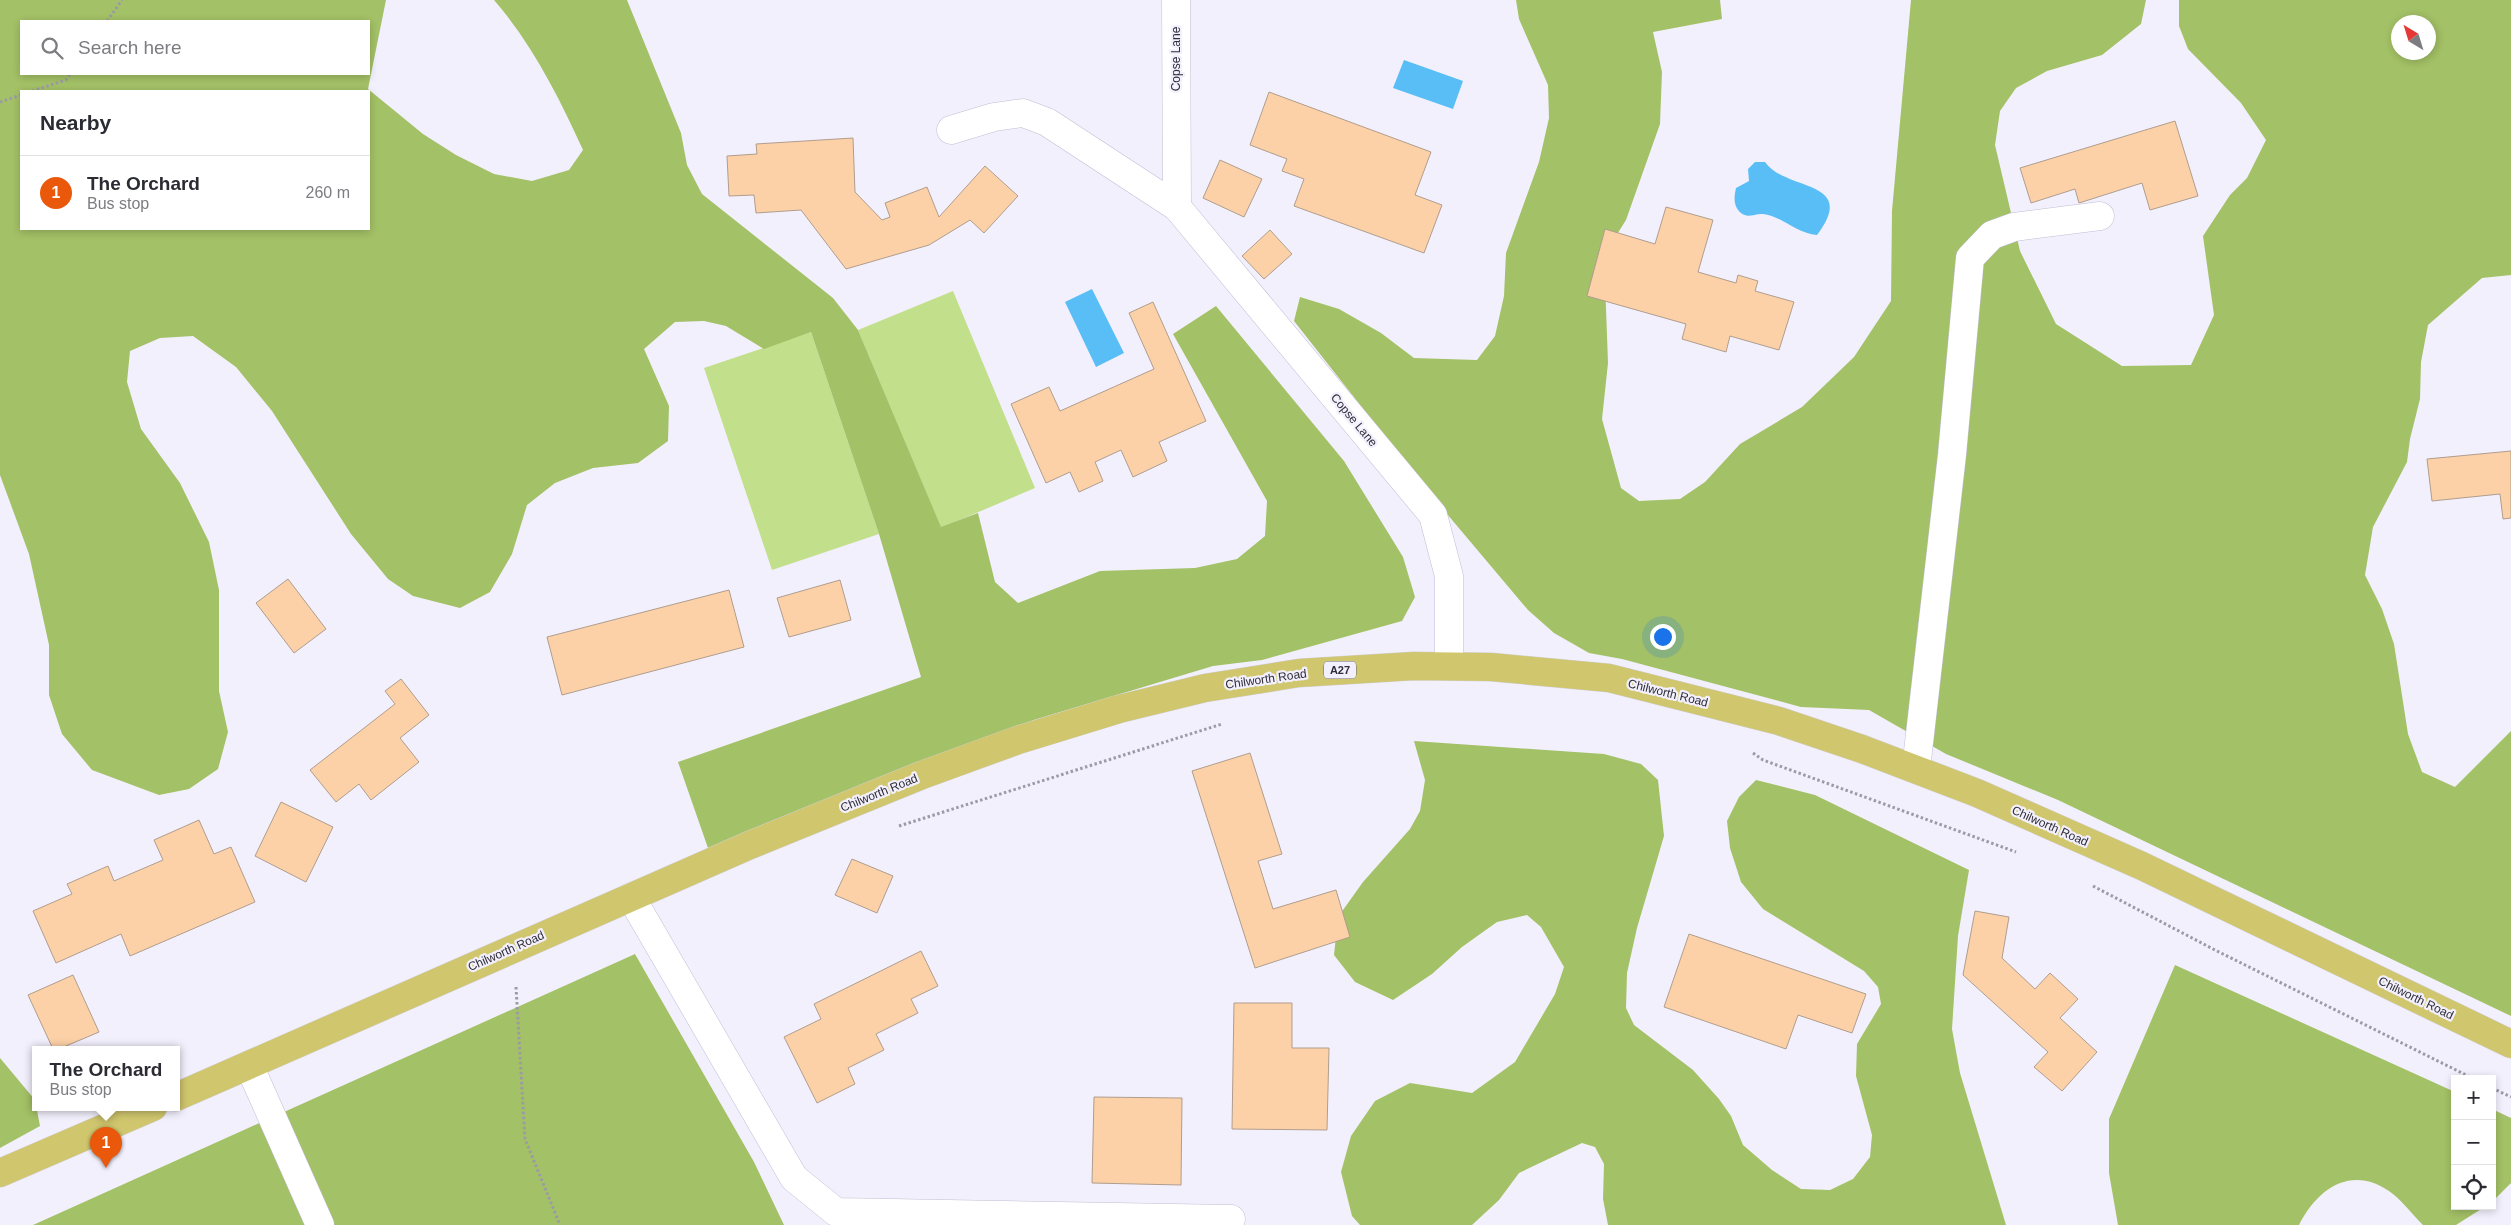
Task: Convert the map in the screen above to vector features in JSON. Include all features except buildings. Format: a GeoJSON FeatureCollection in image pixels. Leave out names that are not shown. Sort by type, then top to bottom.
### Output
{"type":"FeatureCollection","features":[{"type":"Feature","properties":{"kind":"main road","name":"Chilworth Road"},"geometry":{"type":"LineString","coordinates":[[180,1095],[502,952],[631,897],[922,775],[1018,740],[1119,709],[1205,688],[1299,673],[1414,666],[1491,667],[1609,678],[1779,720],[1977,793],[2142,866],[2511,1044]]}},
{"type":"Feature","properties":{"kind":"main road"},"geometry":{"type":"LineString","coordinates":[[0,1173],[144,1111]]}},
{"type":"Feature","properties":{"kind":"street","name":"Copse Lane"},"geometry":{"type":"LineString","coordinates":[[1176,0],[1177,207]]}},
{"type":"Feature","properties":{"kind":"street","name":"Copse Lane"},"geometry":{"type":"LineString","coordinates":[[951,130],[994,117],[1023,113],[1047,122],[1177,207],[1432,515],[1449,576],[1449,666]]}},
{"type":"Feature","properties":{"kind":"street"},"geometry":{"type":"LineString","coordinates":[[1916,769],[1952,455],[1970,258],[1992,235],[2014,228],[2100,216]]}},
{"type":"Feature","properties":{"kind":"street"},"geometry":{"type":"LineString","coordinates":[[631,897],[794,1178],[836,1212],[1231,1219]]}},
{"type":"Feature","properties":{"kind":"street"},"geometry":{"type":"LineString","coordinates":[[249,1065],[320,1225]]}},
{"type":"Feature","properties":{"kind":"path"},"geometry":{"type":"LineString","coordinates":[[108,20],[122,0]]}},
{"type":"Feature","properties":{"kind":"path"},"geometry":{"type":"LineString","coordinates":[[35,90],[66,80],[69,75]]}},
{"type":"Feature","properties":{"kind":"path"},"geometry":{"type":"LineString","coordinates":[[0,102],[20,95]]}},
{"type":"Feature","properties":{"kind":"path"},"geometry":{"type":"LineString","coordinates":[[894,827],[1227,722]]}},
{"type":"Feature","properties":{"kind":"path"},"geometry":{"type":"LineString","coordinates":[[1750,750],[1764,760],[2019,854]]}},
{"type":"Feature","properties":{"kind":"path"},"geometry":{"type":"LineString","coordinates":[[2091,885],[2215,950],[2466,1075]]}},
{"type":"Feature","properties":{"kind":"path"},"geometry":{"type":"LineString","coordinates":[[502,952],[516,982],[525,1139],[560,1225]]}},
{"type":"Feature","properties":{"kind":"path"},"geometry":{"type":"LineString","coordinates":[[2496,1090],[2511,1097]]}},
{"type":"Feature","properties":{"kind":"green space"},"geometry":{"type":"Polygon","coordinates":[[[0,0],[386,0],[369,90],[20,90],[20,230],[370,230],[370,91],[423,134],[456,155],[494,174],[532,181],[569,170],[583,150],[533,53],[494,0],[627,0],[681,133],[687,165],[702,194],[833,298],[858,330],[941,527],[978,513],[995,582],[1018,603],[1100,571],[1195,568],[1237,559],[1265,536],[1267,501],[1173,334],[1216,306],[1344,461],[1403,557],[1415,597],[1402,621],[1262,660],[1213,666],[1034,720],[708,848],[678,762],[921,677],[879,534],[811,332],[764,349],[726,326],[704,321],[675,322],[644,349],[669,406],[668,441],[638,463],[593,468],[555,483],[527,505],[512,554],[490,592],[460,608],[413,596],[388,579],[351,534],[272,411],[236,367],[193,336],[160,338],[130,351],[127,382],[141,429],[180,483],[209,542],[219,590],[219,691],[228,732],[218,769],[189,789],[159,795],[92,770],[62,734],[49,695],[49,645],[29,554],[0,475],[0,0]]]}},
{"type":"Feature","properties":{"kind":"green space"},"geometry":{"type":"Polygon","coordinates":[[[1516,0],[1720,0],[1722,19],[1653,32],[1662,72],[1660,124],[1626,220],[1604,255],[1608,363],[1602,419],[1621,488],[1639,501],[1680,499],[1705,482],[1740,444],[1802,407],[1854,357],[1891,301],[1892,211],[1911,0],[2146,0],[2141,24],[2102,55],[2047,71],[2016,88],[2000,111],[1995,145],[2020,251],[2056,324],[2122,366],[2191,365],[2214,315],[2203,236],[2230,195],[2247,178],[2266,140],[2241,103],[2188,49],[2179,26],[2179,0],[2511,0],[2511,275],[2482,278],[2428,325],[2421,362],[2420,399],[2410,439],[2407,462],[2373,527],[2365,575],[2382,609],[2394,644],[2408,734],[2422,772],[2455,787],[2511,731],[2511,1016],[2058,800],[1946,754],[1869,710],[1801,707],[1622,659],[1589,653],[1554,633],[1528,610],[1431,495],[1294,321],[1300,297],[1339,309],[1381,333],[1414,358],[1477,360],[1495,336],[1504,296],[1506,253],[1539,162],[1549,118],[1548,85],[1519,19],[1516,0]]]}},
{"type":"Feature","properties":{"kind":"green space"},"geometry":{"type":"Polygon","coordinates":[[[953,291],[1035,488],[941,528],[858,330],[953,291]]]}},
{"type":"Feature","properties":{"kind":"green space"},"geometry":{"type":"Polygon","coordinates":[[[811,332],[879,534],[772,570],[704,368],[811,332]]]}},
{"type":"Feature","properties":{"kind":"green space"},"geometry":{"type":"Polygon","coordinates":[[[1414,741],[1604,754],[1641,764],[1658,780],[1664,836],[1637,928],[1627,973],[1626,1008],[1634,1025],[1693,1070],[1719,1099],[1731,1116],[1743,1145],[1772,1170],[1801,1189],[1830,1190],[1853,1179],[1870,1157],[1872,1135],[1856,1076],[1857,1044],[1881,1004],[1878,987],[1864,971],[1763,909],[1741,882],[1730,848],[1727,821],[1739,797],[1756,780],[1815,795],[1969,870],[1958,936],[1952,1029],[1960,1073],[2006,1225],[1608,1225],[1603,1199],[1604,1164],[1595,1147],[1582,1143],[1519,1173],[1499,1200],[1472,1225],[1360,1225],[1352,1216],[1341,1172],[1351,1136],[1375,1101],[1410,1083],[1472,1093],[1515,1062],[1555,994],[1564,967],[1541,927],[1527,915],[1497,922],[1462,947],[1432,974],[1393,1000],[1355,982],[1334,955],[1338,917],[1363,882],[1410,829],[1420,811],[1425,780],[1414,741]]]}},
{"type":"Feature","properties":{"kind":"green space"},"geometry":{"type":"Polygon","coordinates":[[[635,954],[754,1162],[784,1225],[33,1225],[635,954]]]}},
{"type":"Feature","properties":{"kind":"green space"},"geometry":{"type":"Polygon","coordinates":[[[2175,965],[2451,1090],[2451,1210],[2480,1210],[2456,1225],[2423,1225],[2393,1194],[2379,1185],[2351,1180],[2327,1190],[2307,1211],[2299,1225],[2118,1225],[2109,1173],[2109,1119],[2175,965]]]}},
{"type":"Feature","properties":{"kind":"green space"},"geometry":{"type":"Polygon","coordinates":[[[0,1058],[32,1096],[32,1111],[37,1111],[40,1126],[0,1148],[0,1058]]]}},
{"type":"Feature","properties":{"kind":"green space"},"geometry":{"type":"Polygon","coordinates":[[[2496,1111],[2511,1118],[2511,1183],[2496,1198],[2496,1111]]]}},
{"type":"Feature","properties":{"kind":"water"},"geometry":{"type":"Polygon","coordinates":[[[1404,60],[1463,81],[1453,109],[1393,88],[1404,60]]]}},
{"type":"Feature","properties":{"kind":"water"},"geometry":{"type":"Polygon","coordinates":[[[1755,162],[1765,162],[1775,171],[1825,195],[1830,204],[1828,217],[1817,235],[1803,232],[1770,215],[1746,216],[1738,210],[1735,201],[1736,188],[1749,181],[1748,169],[1755,162]]]}},
{"type":"Feature","properties":{"kind":"water"},"geometry":{"type":"Polygon","coordinates":[[[1092,289],[1124,353],[1096,367],[1065,302],[1092,289]]]}},
{"type":"Feature","properties":{"kind":"place","name":"The Orchard"},"geometry":{"type":"Point","coordinates":[106,1168]}}]}
